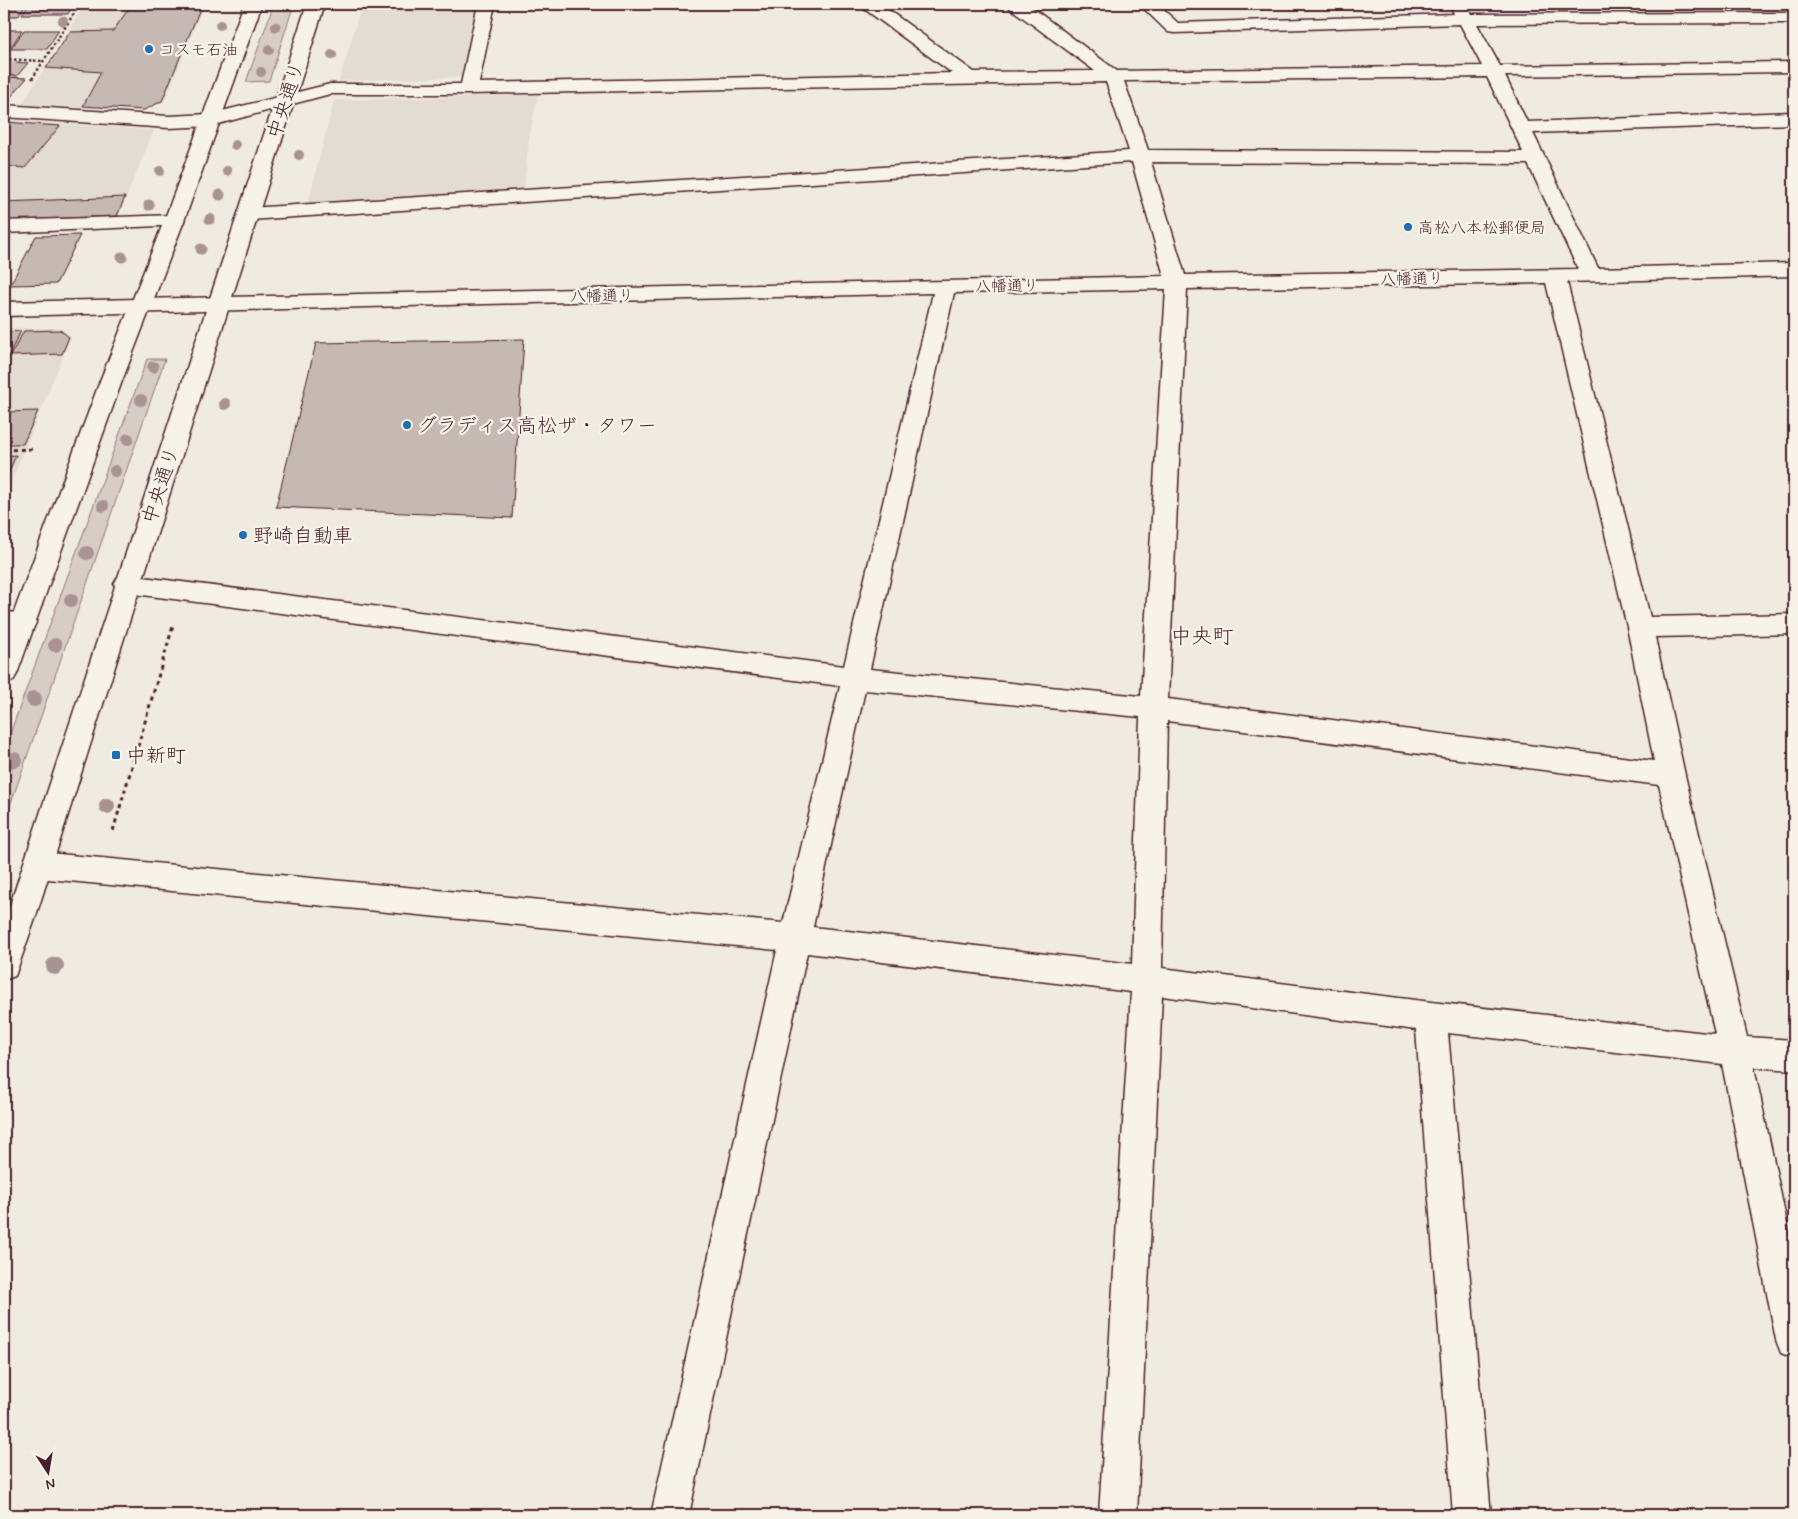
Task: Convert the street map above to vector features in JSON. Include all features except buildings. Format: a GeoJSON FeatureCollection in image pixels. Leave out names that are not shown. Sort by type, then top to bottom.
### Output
{"type":"FeatureCollection","features":[{"type":"Feature","properties":{"kind":"main road"},"geometry":{"type":"LineString","coordinates":[[4,674],[13,623],[174,221],[252,4]]}},
{"type":"Feature","properties":{"kind":"main road","name":"中央通り"},"geometry":{"type":"LineString","coordinates":[[4,966],[316,4]]}},
{"type":"Feature","properties":{"kind":"main road"},"geometry":{"type":"LineString","coordinates":[[469,89],[486,4]]}},
{"type":"Feature","properties":{"kind":"main road"},"geometry":{"type":"LineString","coordinates":[[869,4],[970,78]]}},
{"type":"Feature","properties":{"kind":"main road"},"geometry":{"type":"LineString","coordinates":[[1016,4],[1113,76],[1140,156],[1177,282],[1154,708],[1147,980],[1118,1515]]}},
{"type":"Feature","properties":{"kind":"main road"},"geometry":{"type":"LineString","coordinates":[[1147,4],[1174,28],[1462,11],[1794,18]]}},
{"type":"Feature","properties":{"kind":"main road"},"geometry":{"type":"LineString","coordinates":[[1789,4],[1794,11]]}},
{"type":"Feature","properties":{"kind":"main road"},"geometry":{"type":"LineString","coordinates":[[1462,11],[1522,128],[1591,275]]}},
{"type":"Feature","properties":{"kind":"main road"},"geometry":{"type":"LineString","coordinates":[[8,111],[169,122],[211,120],[286,99],[330,90],[469,89],[970,78],[1794,67]]}},
{"type":"Feature","properties":{"kind":"main road"},"geometry":{"type":"LineString","coordinates":[[1522,128],[1794,118]]}},
{"type":"Feature","properties":{"kind":"main road"},"geometry":{"type":"LineString","coordinates":[[249,214],[1140,156],[1536,158]]}},
{"type":"Feature","properties":{"kind":"main road"},"geometry":{"type":"LineString","coordinates":[[4,227],[174,221]]}},
{"type":"Feature","properties":{"kind":"main road","name":"八幡通り"},"geometry":{"type":"LineString","coordinates":[[4,310],[945,286],[1555,276],[1794,269]]}},
{"type":"Feature","properties":{"kind":"main road"},"geometry":{"type":"LineString","coordinates":[[1555,276],[1640,627],[1671,775],[1735,1051],[1794,1340]]}},
{"type":"Feature","properties":{"kind":"main road"},"geometry":{"type":"LineString","coordinates":[[670,1515],[795,938],[857,677],[945,286]]}},
{"type":"Feature","properties":{"kind":"main road"},"geometry":{"type":"LineString","coordinates":[[127,584],[857,677],[1154,708],[1671,775]]}},
{"type":"Feature","properties":{"kind":"main road"},"geometry":{"type":"LineString","coordinates":[[1640,627],[1794,624]]}},
{"type":"Feature","properties":{"kind":"main road"},"geometry":{"type":"LineString","coordinates":[[38,865],[795,938],[1147,980],[1431,1017],[1735,1051],[1794,1055]]}},
{"type":"Feature","properties":{"kind":"main road"},"geometry":{"type":"LineString","coordinates":[[1431,1017],[1472,1515]]}},
{"type":"Feature","properties":{"kind":"path"},"geometry":{"type":"LineString","coordinates":[[8,111],[80,4]]}},
{"type":"Feature","properties":{"kind":"path"},"geometry":{"type":"LineString","coordinates":[[4,59],[43,61]]}},
{"type":"Feature","properties":{"kind":"path"},"geometry":{"type":"LineString","coordinates":[[4,450],[36,449]]}},
{"type":"Feature","properties":{"kind":"path"},"geometry":{"type":"LineString","coordinates":[[113,832],[173,625]]}},
{"type":"Feature","properties":{"kind":"shaded area"},"geometry":{"type":"Polygon","coordinates":[[[85,4],[204,4],[164,102],[143,111],[22,104],[85,4]]]}},
{"type":"Feature","properties":{"kind":"shaded area"},"geometry":{"type":"Polygon","coordinates":[[[274,4],[294,4],[269,81],[246,82],[274,4]]]}},
{"type":"Feature","properties":{"kind":"shaded area"},"geometry":{"type":"Polygon","coordinates":[[[362,4],[478,4],[463,77],[339,81],[362,4]]]}},
{"type":"Feature","properties":{"kind":"shaded area"},"geometry":{"type":"Polygon","coordinates":[[[538,95],[529,139],[524,189],[308,203],[334,100],[538,95]]]}},
{"type":"Feature","properties":{"kind":"shaded area"},"geometry":{"type":"Polygon","coordinates":[[[4,120],[154,130],[118,218],[4,222],[4,120]]]}},
{"type":"Feature","properties":{"kind":"shaded area"},"geometry":{"type":"Polygon","coordinates":[[[4,328],[61,328],[71,337],[4,499],[4,328]]]}},
{"type":"Feature","properties":{"kind":"shaded area"},"geometry":{"type":"Polygon","coordinates":[[[147,359],[165,359],[4,823],[4,750],[147,359]]]}},
{"type":"Feature","properties":{"kind":"place","name":"コスモ石油"},"geometry":{"type":"Point","coordinates":[149,49]}},
{"type":"Feature","properties":{"kind":"place","name":"高松八本松郵便局"},"geometry":{"type":"Point","coordinates":[1408,227]}},
{"type":"Feature","properties":{"kind":"place","name":"グラディス高松ザ・タワー"},"geometry":{"type":"Point","coordinates":[407,425]}},
{"type":"Feature","properties":{"kind":"place","name":"野崎自動車"},"geometry":{"type":"Point","coordinates":[243,535]}},
{"type":"Feature","properties":{"kind":"place","name":"中新町"},"geometry":{"type":"Point","coordinates":[116,755]}},
{"type":"Feature","properties":{"kind":"district","name":"中央町"},"geometry":{"type":"Point","coordinates":[1202,636]}}]}
